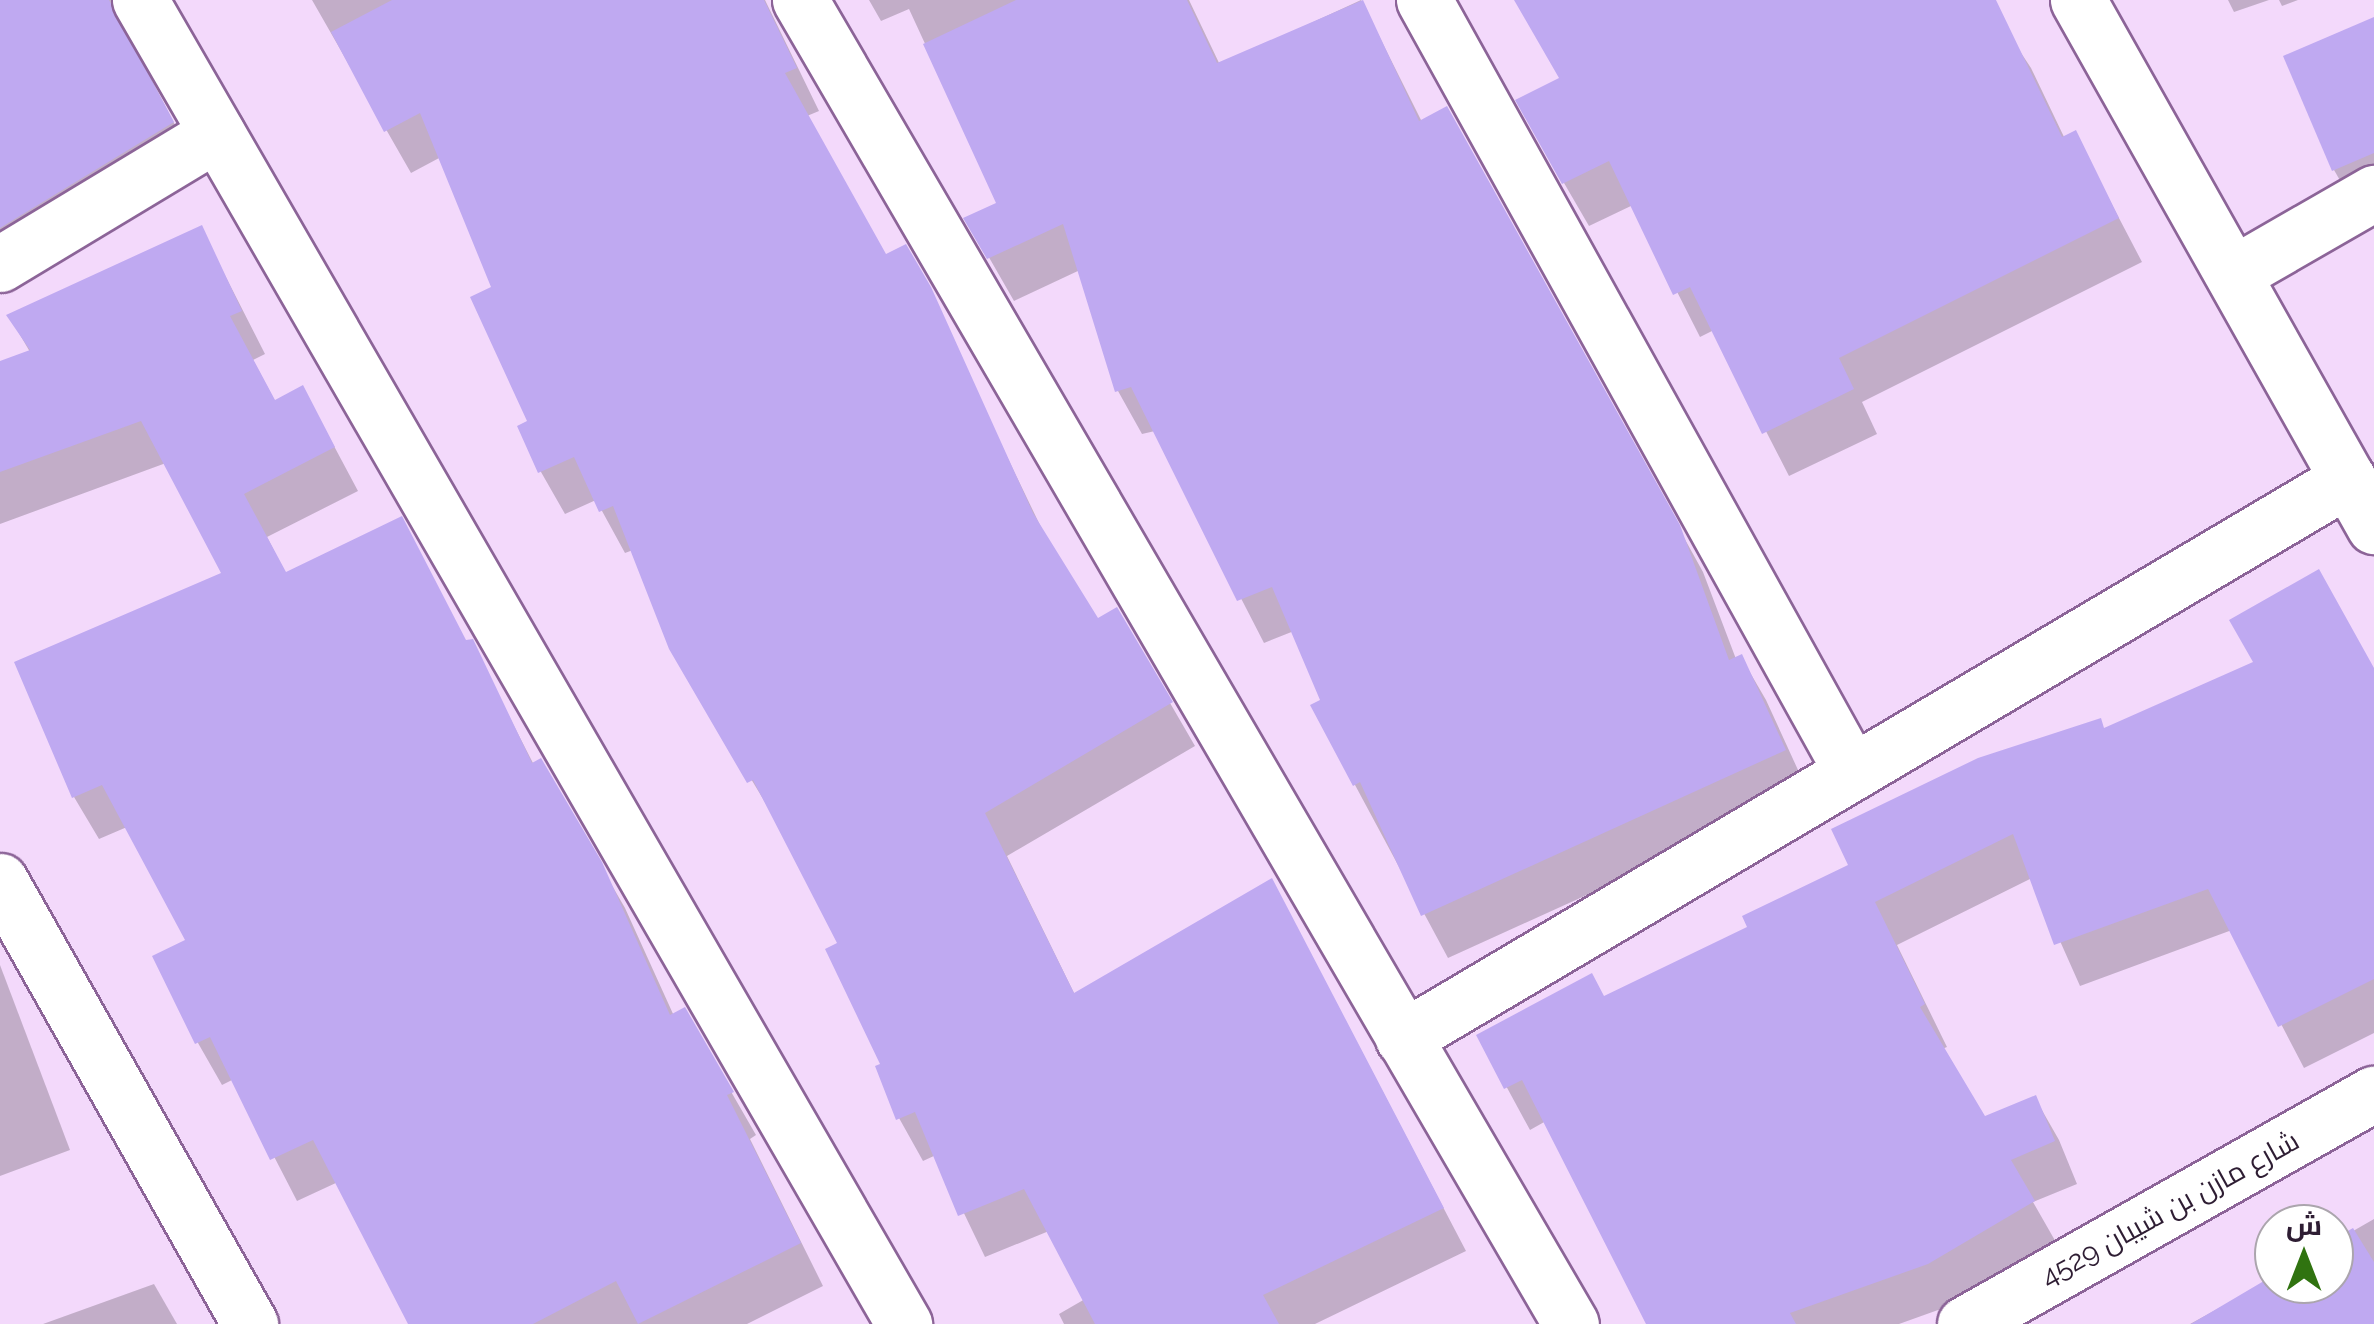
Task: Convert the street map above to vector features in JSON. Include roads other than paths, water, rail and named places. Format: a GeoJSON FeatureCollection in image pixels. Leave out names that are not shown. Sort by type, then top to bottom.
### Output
{"type":"FeatureCollection","features":[{"type":"Feature","properties":{"kind":"street"},"geometry":{"type":"LineString","coordinates":[[140,0],[893,1320]]}},
{"type":"Feature","properties":{"kind":"street"},"geometry":{"type":"LineString","coordinates":[[800,0],[1571,1324]]}},
{"type":"Feature","properties":{"kind":"street"},"geometry":{"type":"LineString","coordinates":[[1424,0],[1852,772]]}},
{"type":"Feature","properties":{"kind":"street"},"geometry":{"type":"LineString","coordinates":[[2078,0],[2374,526]]}},
{"type":"Feature","properties":{"kind":"street"},"geometry":{"type":"LineString","coordinates":[[0,264],[217,134]]}},
{"type":"Feature","properties":{"kind":"street"},"geometry":{"type":"LineString","coordinates":[[2232,274],[2374,193]]}},
{"type":"Feature","properties":{"kind":"street"},"geometry":{"type":"LineString","coordinates":[[1403,1038],[2348,479]]}},
{"type":"Feature","properties":{"kind":"street"},"geometry":{"type":"LineString","coordinates":[[0,880],[250,1324]]}},
{"type":"Feature","properties":{"kind":"street","name":"شارع مازن بن شيبان 4529"},"geometry":{"type":"LineString","coordinates":[[1965,1324],[2374,1094]]}}]}
